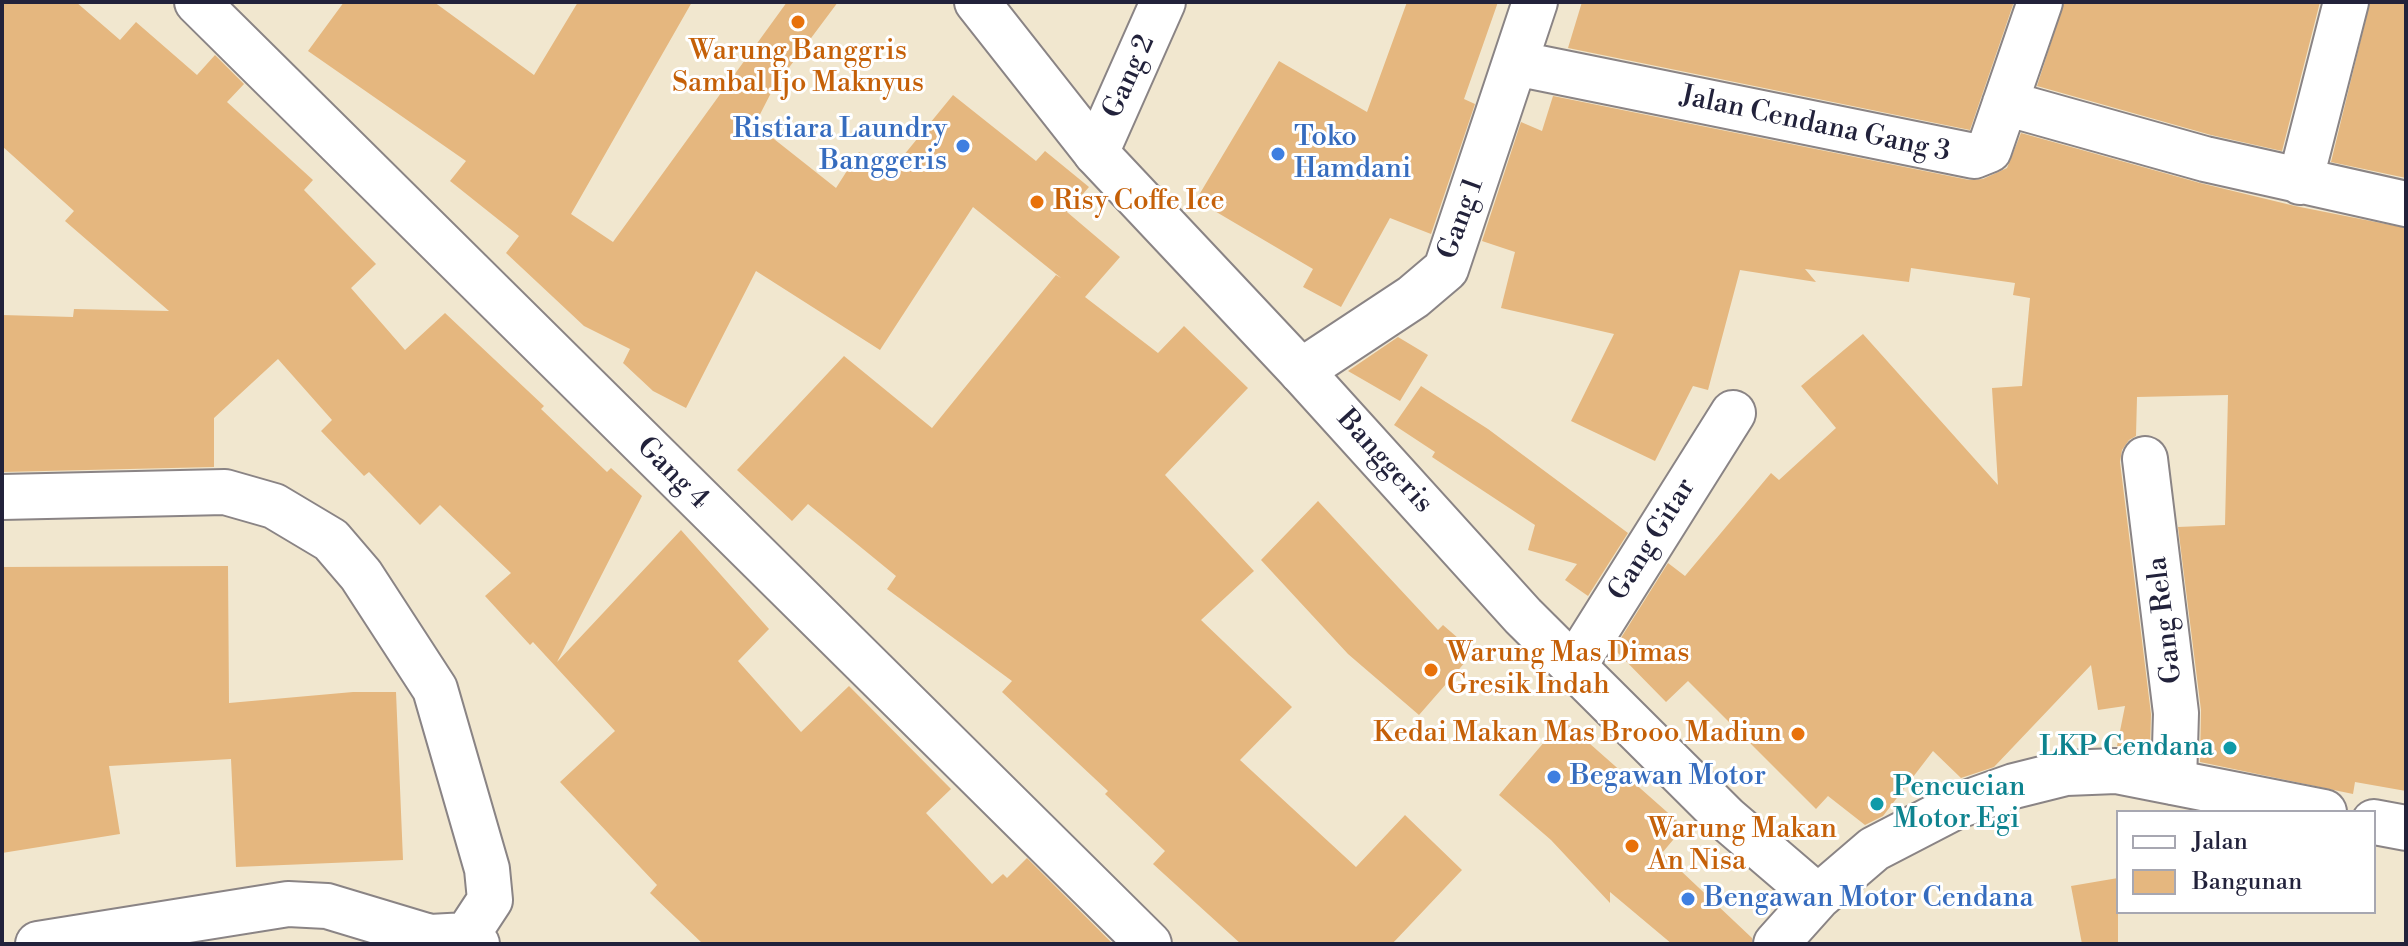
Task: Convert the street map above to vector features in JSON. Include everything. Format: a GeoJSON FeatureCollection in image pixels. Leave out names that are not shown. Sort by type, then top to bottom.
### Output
{"type":"FeatureCollection","features":[{"type":"Feature","properties":{"kind":"street","name":"Gang 4"},"geometry":{"type":"LineString","coordinates":[[197,2],[1149,944]]}},
{"type":"Feature","properties":{"kind":"street","name":"Banggeris"},"geometry":{"type":"LineString","coordinates":[[977,2],[1096,153],[1301,371],[1523,616],[1727,819],[1818,897]]}},
{"type":"Feature","properties":{"kind":"street","name":"Gang 2"},"geometry":{"type":"LineString","coordinates":[[1096,153],[1163,2]]}},
{"type":"Feature","properties":{"kind":"street","name":"Gang 1"},"geometry":{"type":"LineString","coordinates":[[1301,371],[1413,297],[1446,269],[1535,2]]}},
{"type":"Feature","properties":{"kind":"street"},"geometry":{"type":"LineString","coordinates":[[2040,2],[2005,103],[2300,182],[2406,204]]}},
{"type":"Feature","properties":{"kind":"street"},"geometry":{"type":"LineString","coordinates":[[2300,182],[2346,2]]}},
{"type":"Feature","properties":{"kind":"street","name":"Jalan Cendana Gang 3"},"geometry":{"type":"LineString","coordinates":[[1515,63],[1968,157],[1989,150],[2005,103]]}},
{"type":"Feature","properties":{"kind":"street","name":"Gang Gitar"},"geometry":{"type":"LineString","coordinates":[[1574,666],[1733,413]]}},
{"type":"Feature","properties":{"kind":"street","name":"Gang Rela"},"geometry":{"type":"LineString","coordinates":[[2145,459],[2176,713],[2174,782]]}},
{"type":"Feature","properties":{"kind":"street"},"geometry":{"type":"LineString","coordinates":[[2,497],[225,492],[274,506],[331,540],[361,575],[435,689],[487,869],[490,900],[472,940],[430,937],[327,906],[288,904],[38,944]]}},
{"type":"Feature","properties":{"kind":"street"},"geometry":{"type":"LineString","coordinates":[[1776,944],[1818,897],[1874,849],[1955,807],[2014,786],[2066,773],[2116,771],[2314,810]]}},
{"type":"Feature","properties":{"kind":"street"},"geometry":{"type":"LineString","coordinates":[[2376,822],[2406,828]]}},
{"type":"Feature","properties":{"kind":"building"},"geometry":{"type":"Polygon","coordinates":[[[2,2],[76,2],[120,40],[136,22],[197,75],[215,55],[244,84],[227,102],[313,180],[304,190],[376,264],[351,288],[405,350],[445,313],[544,406],[541,409],[607,472],[611,468],[642,496],[557,662],[681,530],[769,629],[738,661],[801,732],[849,686],[951,789],[926,813],[992,884],[1003,874],[1007,878],[1027,858],[1113,944],[703,944],[650,893],[657,885],[560,782],[615,731],[533,642],[530,645],[485,596],[511,573],[440,505],[420,525],[369,472],[364,476],[321,431],[332,420],[278,359],[214,418],[214,467],[2,472],[2,315],[73,317],[74,309],[169,311],[65,221],[74,211],[2,146],[2,2]]]}},
{"type":"Feature","properties":{"kind":"building"},"geometry":{"type":"Polygon","coordinates":[[[344,2],[434,2],[534,75],[578,2],[692,2],[571,214],[613,242],[787,2],[838,2],[773,89],[755,124],[836,188],[859,152],[890,172],[953,95],[1036,161],[1045,151],[1089,187],[1067,212],[1120,257],[1085,297],[1158,353],[1184,326],[1248,388],[1165,475],[1254,571],[1201,620],[1292,707],[1240,760],[1356,867],[1405,815],[1462,870],[1392,944],[1241,944],[1153,864],[1165,851],[1105,794],[1108,791],[1002,692],[1012,681],[887,589],[896,576],[808,504],[792,521],[737,470],[844,356],[932,428],[1056,275],[1061,278],[973,207],[880,350],[756,271],[686,408],[653,391],[623,363],[630,349],[584,326],[506,253],[519,236],[450,181],[466,161],[308,51],[344,2]]]}},
{"type":"Feature","properties":{"kind":"building"},"geometry":{"type":"Polygon","coordinates":[[[1407,2],[1498,2],[1464,99],[1475,104],[1431,234],[1390,218],[1341,307],[1303,287],[1313,269],[1196,200],[1279,61],[1367,112],[1407,2]]]}},
{"type":"Feature","properties":{"kind":"building"},"geometry":{"type":"Polygon","coordinates":[[[1582,2],[2014,2],[1970,130],[1568,48],[1582,2]]]}},
{"type":"Feature","properties":{"kind":"building"},"geometry":{"type":"Polygon","coordinates":[[[2064,2],[2320,2],[2282,151],[2211,135],[2037,86],[2064,2]]]}},
{"type":"Feature","properties":{"kind":"building"},"geometry":{"type":"Polygon","coordinates":[[[2370,2],[2406,2],[2406,178],[2331,162],[2370,2]]]}},
{"type":"Feature","properties":{"kind":"building"},"geometry":{"type":"Polygon","coordinates":[[[1553,96],[1969,180],[1983,179],[2007,168],[2021,133],[2200,183],[2406,228],[2406,791],[2355,782],[2353,794],[2200,762],[2201,710],[2178,527],[2225,525],[2228,395],[2137,397],[2136,436],[2122,450],[2120,462],[2151,714],[2150,752],[2117,746],[2125,706],[2098,710],[2091,665],[1994,767],[1961,778],[1933,751],[1883,816],[1865,825],[1828,796],[1816,809],[1688,681],[1666,702],[1614,649],[1668,563],[1685,576],[1771,473],[1779,480],[1836,428],[1801,386],[1863,334],[1998,485],[1992,388],[2022,386],[2030,298],[2013,295],[2015,283],[1911,268],[1909,282],[1805,269],[1816,282],[1740,270],[1708,390],[1693,386],[1655,461],[1571,421],[1614,334],[1501,308],[1515,252],[1482,241],[1521,122],[1542,131],[1553,96]]]}},
{"type":"Feature","properties":{"kind":"building"},"geometry":{"type":"Polygon","coordinates":[[[1398,337],[1428,355],[1400,401],[1348,371],[1398,337]]]}},
{"type":"Feature","properties":{"kind":"building"},"geometry":{"type":"Polygon","coordinates":[[[1421,386],[1488,429],[1628,533],[1588,596],[1565,580],[1577,564],[1528,550],[1535,525],[1432,457],[1435,452],[1394,425],[1421,386]]]}},
{"type":"Feature","properties":{"kind":"building"},"geometry":{"type":"Polygon","coordinates":[[[1318,501],[1438,630],[1443,625],[1474,652],[1419,715],[1348,654],[1261,560],[1318,501]]]}},
{"type":"Feature","properties":{"kind":"building"},"geometry":{"type":"Polygon","coordinates":[[[228,566],[229,703],[353,692],[396,692],[403,860],[236,867],[231,759],[109,766],[120,834],[2,853],[2,567],[228,566]]]}},
{"type":"Feature","properties":{"kind":"building"},"geometry":{"type":"Polygon","coordinates":[[[1563,720],[1684,827],[1662,853],[1752,938],[1752,944],[1672,944],[1610,892],[1610,903],[1551,840],[1499,795],[1563,720]]]}},
{"type":"Feature","properties":{"kind":"building"},"geometry":{"type":"Polygon","coordinates":[[[2116,878],[2118,944],[2082,944],[2071,886],[2116,878]]]}},
{"type":"Feature","properties":{"kind":"place","name":"Warung Banggris Sambal Ijo Maknyus"},"geometry":{"type":"Point","coordinates":[798,22]}},
{"type":"Feature","properties":{"kind":"place","name":"Ristiara Laundry Banggeris"},"geometry":{"type":"Point","coordinates":[963,146]}},
{"type":"Feature","properties":{"kind":"place","name":"Toko Hamdani"},"geometry":{"type":"Point","coordinates":[1278,154]}},
{"type":"Feature","properties":{"kind":"place","name":"Risy Coffe Ice"},"geometry":{"type":"Point","coordinates":[1037,202]}},
{"type":"Feature","properties":{"kind":"place","name":"Warung Mas Dimas Gresik Indah"},"geometry":{"type":"Point","coordinates":[1431,670]}},
{"type":"Feature","properties":{"kind":"place","name":"Kedai Makan Mas Brooo Madiun"},"geometry":{"type":"Point","coordinates":[1798,734]}},
{"type":"Feature","properties":{"kind":"place","name":"LKP Cendana"},"geometry":{"type":"Point","coordinates":[2230,748]}},
{"type":"Feature","properties":{"kind":"place","name":"Begawan Motor"},"geometry":{"type":"Point","coordinates":[1554,777]}},
{"type":"Feature","properties":{"kind":"place","name":"Pencucian Motor Egi"},"geometry":{"type":"Point","coordinates":[1877,804]}},
{"type":"Feature","properties":{"kind":"place","name":"Warung Makan An Nisa"},"geometry":{"type":"Point","coordinates":[1632,846]}},
{"type":"Feature","properties":{"kind":"place","name":"Bengawan Motor Cendana"},"geometry":{"type":"Point","coordinates":[1688,899]}}]}
